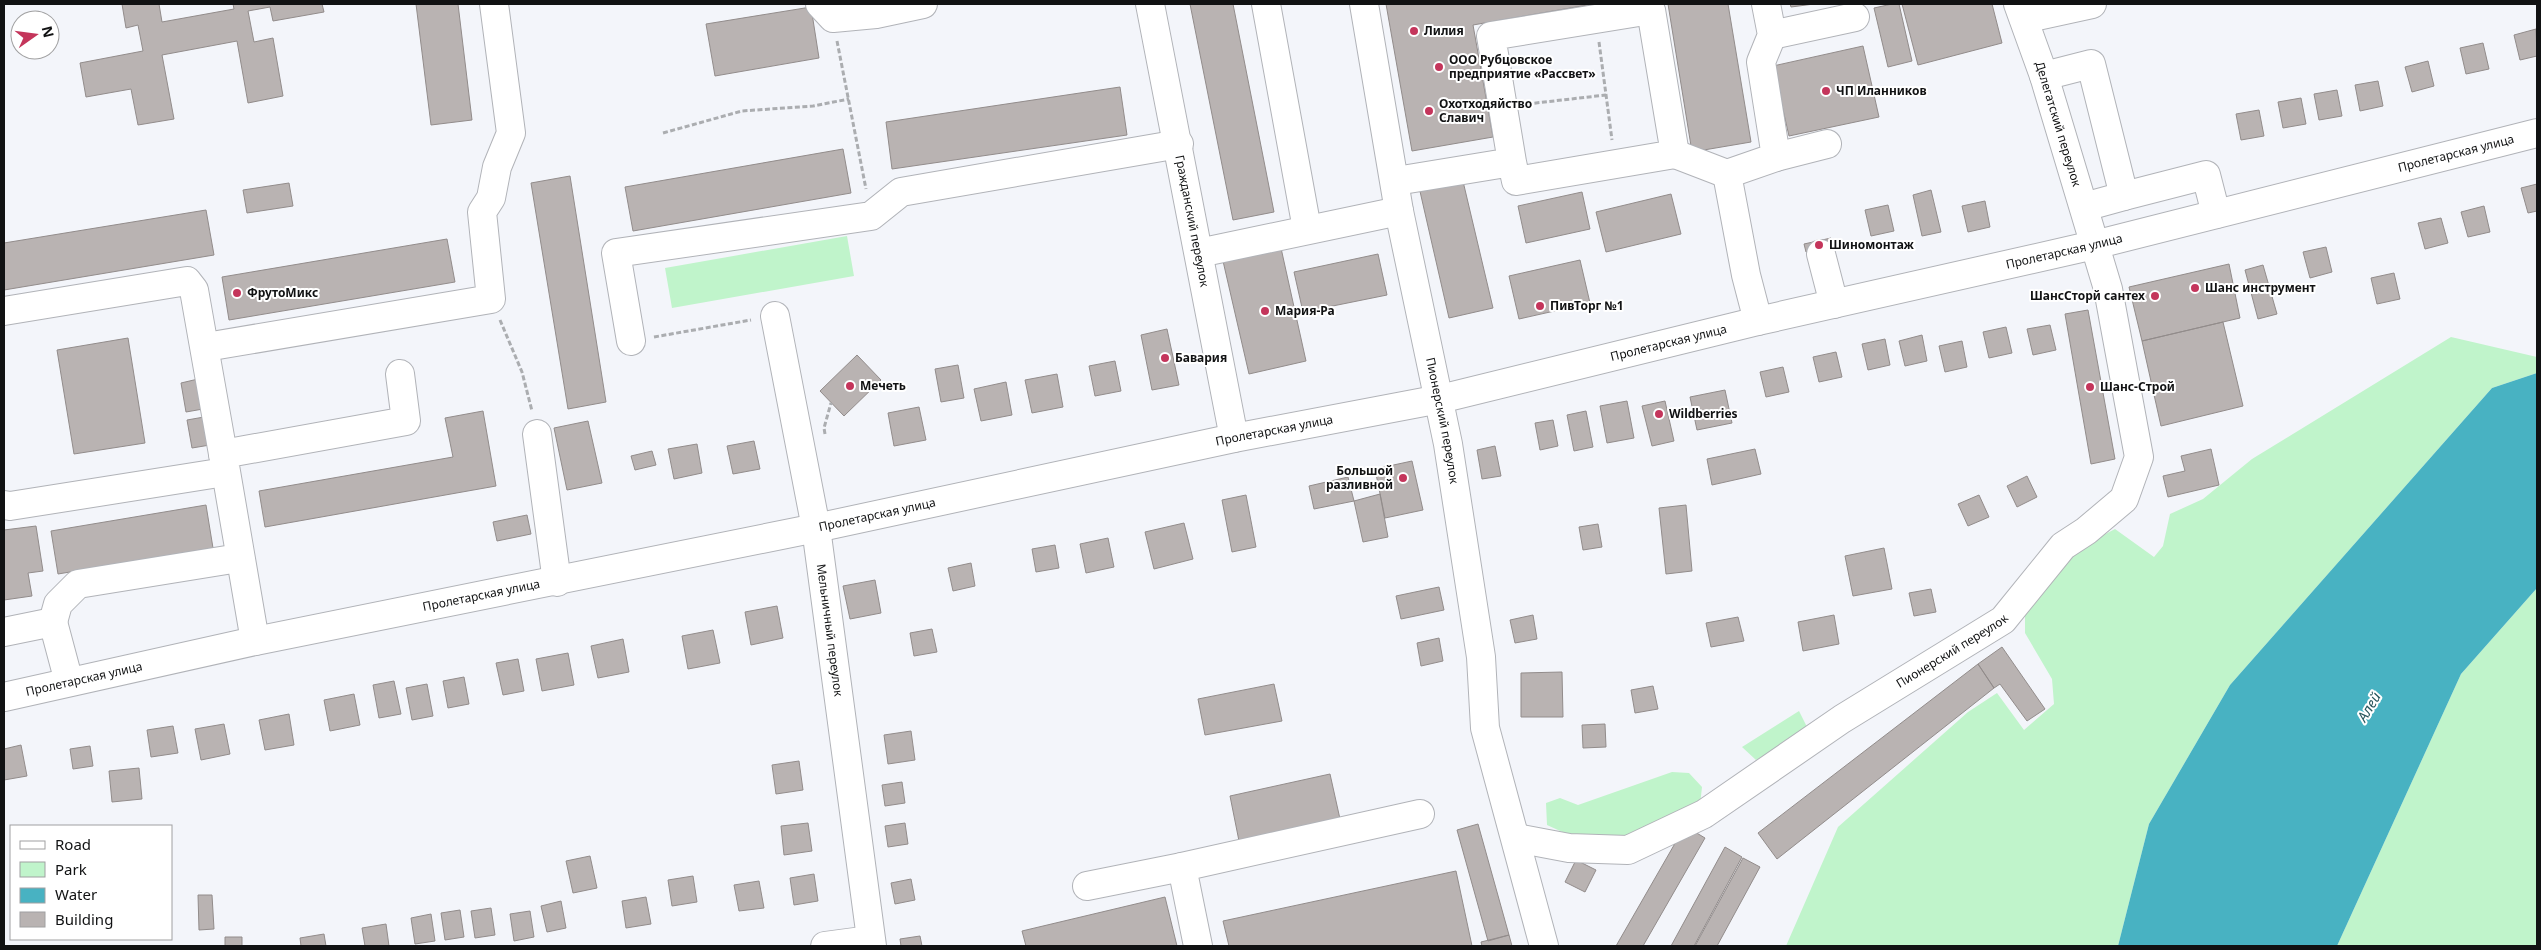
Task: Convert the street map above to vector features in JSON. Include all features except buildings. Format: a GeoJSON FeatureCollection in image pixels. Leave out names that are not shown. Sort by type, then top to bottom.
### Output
{"type":"FeatureCollection","features":[{"type":"Feature","properties":{"kind":"street"},"geometry":{"type":"LineString","coordinates":[[206,347],[491,299],[482,212],[492,198],[497,167],[511,133],[494,4]]}},
{"type":"Feature","properties":{"kind":"street"},"geometry":{"type":"LineString","coordinates":[[826,11],[876,14],[923,4]]}},
{"type":"Feature","properties":{"kind":"street","name":"Гражданский переулок"},"geometry":{"type":"LineString","coordinates":[[1150,4],[1179,144],[1234,438]]}},
{"type":"Feature","properties":{"kind":"street"},"geometry":{"type":"LineString","coordinates":[[1266,4],[1307,229]]}},
{"type":"Feature","properties":{"kind":"street","name":"Пионерский переулок"},"geometry":{"type":"LineString","coordinates":[[1364,4],[1400,210],[1440,399],[1481,657],[1485,728],[1544,946]]}},
{"type":"Feature","properties":{"kind":"street"},"geometry":{"type":"LineString","coordinates":[[1766,4],[1772,35],[1761,62],[1776,157]]}},
{"type":"Feature","properties":{"kind":"street"},"geometry":{"type":"LineString","coordinates":[[2021,12],[2092,4]]}},
{"type":"Feature","properties":{"kind":"street"},"geometry":{"type":"LineString","coordinates":[[1675,154],[1651,10],[1491,36],[1516,181],[1675,154],[1727,174],[1776,157],[1827,144]]}},
{"type":"Feature","properties":{"kind":"street","name":"Делегатский переулок"},"geometry":{"type":"LineString","coordinates":[[2021,12],[2044,76],[2094,245]]}},
{"type":"Feature","properties":{"kind":"street"},"geometry":{"type":"LineString","coordinates":[[1772,35],[1855,17]]}},
{"type":"Feature","properties":{"kind":"street"},"geometry":{"type":"LineString","coordinates":[[2044,76],[2091,64],[2124,196]]}},
{"type":"Feature","properties":{"kind":"street","name":"Пролетарская улица"},"geometry":{"type":"LineString","coordinates":[[4,697],[255,641],[556,582],[1234,438],[1440,399],[1758,321],[2094,245],[2537,133]]}},
{"type":"Feature","properties":{"kind":"street"},"geometry":{"type":"LineString","coordinates":[[631,342],[616,254],[871,216],[901,192],[1179,144]]}},
{"type":"Feature","properties":{"kind":"street"},"geometry":{"type":"LineString","coordinates":[[1396,181],[1512,162]]}},
{"type":"Feature","properties":{"kind":"street"},"geometry":{"type":"LineString","coordinates":[[1727,174],[1746,275],[1758,321]]}},
{"type":"Feature","properties":{"kind":"street"},"geometry":{"type":"LineString","coordinates":[[2084,206],[2206,175],[2216,214]]}},
{"type":"Feature","properties":{"kind":"street"},"geometry":{"type":"LineString","coordinates":[[1199,253],[1400,210]]}},
{"type":"Feature","properties":{"kind":"street","name":"Пионерский переулок"},"geometry":{"type":"LineString","coordinates":[[1516,838],[1569,848],[1628,850],[1704,814],[1842,719],[2003,620],[2063,546],[2086,531],[2124,499],[2139,457],[2108,289],[2094,245]]}},
{"type":"Feature","properties":{"kind":"street"},"geometry":{"type":"LineString","coordinates":[[1821,254],[1834,304]]}},
{"type":"Feature","properties":{"kind":"street"},"geometry":{"type":"LineString","coordinates":[[4,310],[187,281],[194,290],[206,347],[239,558],[255,641]]}},
{"type":"Feature","properties":{"kind":"street","name":"Мельничный переулок"},"geometry":{"type":"LineString","coordinates":[[775,316],[816,528],[871,943]]}},
{"type":"Feature","properties":{"kind":"street"},"geometry":{"type":"LineString","coordinates":[[4,505],[10,506],[224,463],[406,421],[400,374]]}},
{"type":"Feature","properties":{"kind":"street"},"geometry":{"type":"LineString","coordinates":[[537,434],[556,582]]}},
{"type":"Feature","properties":{"kind":"street"},"geometry":{"type":"LineString","coordinates":[[69,682],[53,622],[58,604],[78,584],[239,558]]}},
{"type":"Feature","properties":{"kind":"street"},"geometry":{"type":"LineString","coordinates":[[4,632],[53,622]]}},
{"type":"Feature","properties":{"kind":"street"},"geometry":{"type":"LineString","coordinates":[[1088,886],[1420,814]]}},
{"type":"Feature","properties":{"kind":"street"},"geometry":{"type":"LineString","coordinates":[[1182,867],[1198,946]]}},
{"type":"Feature","properties":{"kind":"street"},"geometry":{"type":"LineString","coordinates":[[825,946],[871,943]]}},
{"type":"Feature","properties":{"kind":"path"},"geometry":{"type":"LineString","coordinates":[[826,11],[849,99],[871,216]]}},
{"type":"Feature","properties":{"kind":"path"},"geometry":{"type":"LineString","coordinates":[[1595,19],[1615,164]]}},
{"type":"Feature","properties":{"kind":"path"},"geometry":{"type":"LineString","coordinates":[[1503,107],[1606,95]]}},
{"type":"Feature","properties":{"kind":"path"},"geometry":{"type":"LineString","coordinates":[[663,133],[742,111],[813,106],[849,99]]}},
{"type":"Feature","properties":{"kind":"path"},"geometry":{"type":"LineString","coordinates":[[491,299],[522,372],[537,434]]}},
{"type":"Feature","properties":{"kind":"path"},"geometry":{"type":"LineString","coordinates":[[631,342],[775,316]]}},
{"type":"Feature","properties":{"kind":"green space"},"geometry":{"type":"Polygon","coordinates":[[[847,236],[854,276],[672,308],[665,268],[847,236]]]}},
{"type":"Feature","properties":{"kind":"green space"},"geometry":{"type":"Polygon","coordinates":[[[2451,337],[2537,357],[2537,373],[2492,388],[2230,685],[2149,824],[2118,946],[1786,946],[1838,827],[1968,712],[1997,693],[2024,730],[2054,704],[2052,679],[2025,633],[2025,612],[2071,552],[2115,529],[2154,557],[2163,546],[2170,514],[2203,499],[2252,459],[2451,337]]]}},
{"type":"Feature","properties":{"kind":"green space"},"geometry":{"type":"Polygon","coordinates":[[[2537,588],[2537,946],[2337,946],[2461,674],[2537,588]]]}},
{"type":"Feature","properties":{"kind":"green space"},"geometry":{"type":"Polygon","coordinates":[[[1799,711],[1809,731],[1756,760],[1742,747],[1799,711]]]}},
{"type":"Feature","properties":{"kind":"green space"},"geometry":{"type":"Polygon","coordinates":[[[1672,772],[1689,773],[1702,787],[1700,805],[1629,836],[1569,835],[1547,825],[1546,803],[1560,798],[1578,805],[1672,772]]]}},
{"type":"Feature","properties":{"kind":"water","name":"Алей"},"geometry":{"type":"Polygon","coordinates":[[[2537,373],[2537,588],[2461,674],[2337,946],[2118,946],[2149,824],[2230,685],[2492,388],[2537,373]]]}},
{"type":"Feature","properties":{"kind":"place","name":"Лилия"},"geometry":{"type":"Point","coordinates":[1414,31]}},
{"type":"Feature","properties":{"kind":"place","name":"ООО Рубцовское предприятие «Рассвет»"},"geometry":{"type":"Point","coordinates":[1439,67]}},
{"type":"Feature","properties":{"kind":"place","name":"ЧП Иланников"},"geometry":{"type":"Point","coordinates":[1826,91]}},
{"type":"Feature","properties":{"kind":"place","name":"Охотходяйство Славич"},"geometry":{"type":"Point","coordinates":[1429,111]}},
{"type":"Feature","properties":{"kind":"place","name":"Шиномонтаж"},"geometry":{"type":"Point","coordinates":[1819,245]}},
{"type":"Feature","properties":{"kind":"place","name":"Шанс инструмент"},"geometry":{"type":"Point","coordinates":[2195,288]}},
{"type":"Feature","properties":{"kind":"place","name":"ФрутоМикс"},"geometry":{"type":"Point","coordinates":[237,293]}},
{"type":"Feature","properties":{"kind":"place","name":"ШансСторй сантех"},"geometry":{"type":"Point","coordinates":[2155,296]}},
{"type":"Feature","properties":{"kind":"place","name":"ПивТорг №1"},"geometry":{"type":"Point","coordinates":[1540,306]}},
{"type":"Feature","properties":{"kind":"place","name":"Мария-Ра"},"geometry":{"type":"Point","coordinates":[1265,311]}},
{"type":"Feature","properties":{"kind":"place","name":"Бавария"},"geometry":{"type":"Point","coordinates":[1165,358]}},
{"type":"Feature","properties":{"kind":"place","name":"Мечеть"},"geometry":{"type":"Point","coordinates":[850,386]}},
{"type":"Feature","properties":{"kind":"place","name":"Шанс-Строй"},"geometry":{"type":"Point","coordinates":[2090,387]}},
{"type":"Feature","properties":{"kind":"place","name":"Wildberries"},"geometry":{"type":"Point","coordinates":[1659,414]}},
{"type":"Feature","properties":{"kind":"place","name":"Большой разливной"},"geometry":{"type":"Point","coordinates":[1403,478]}}]}
